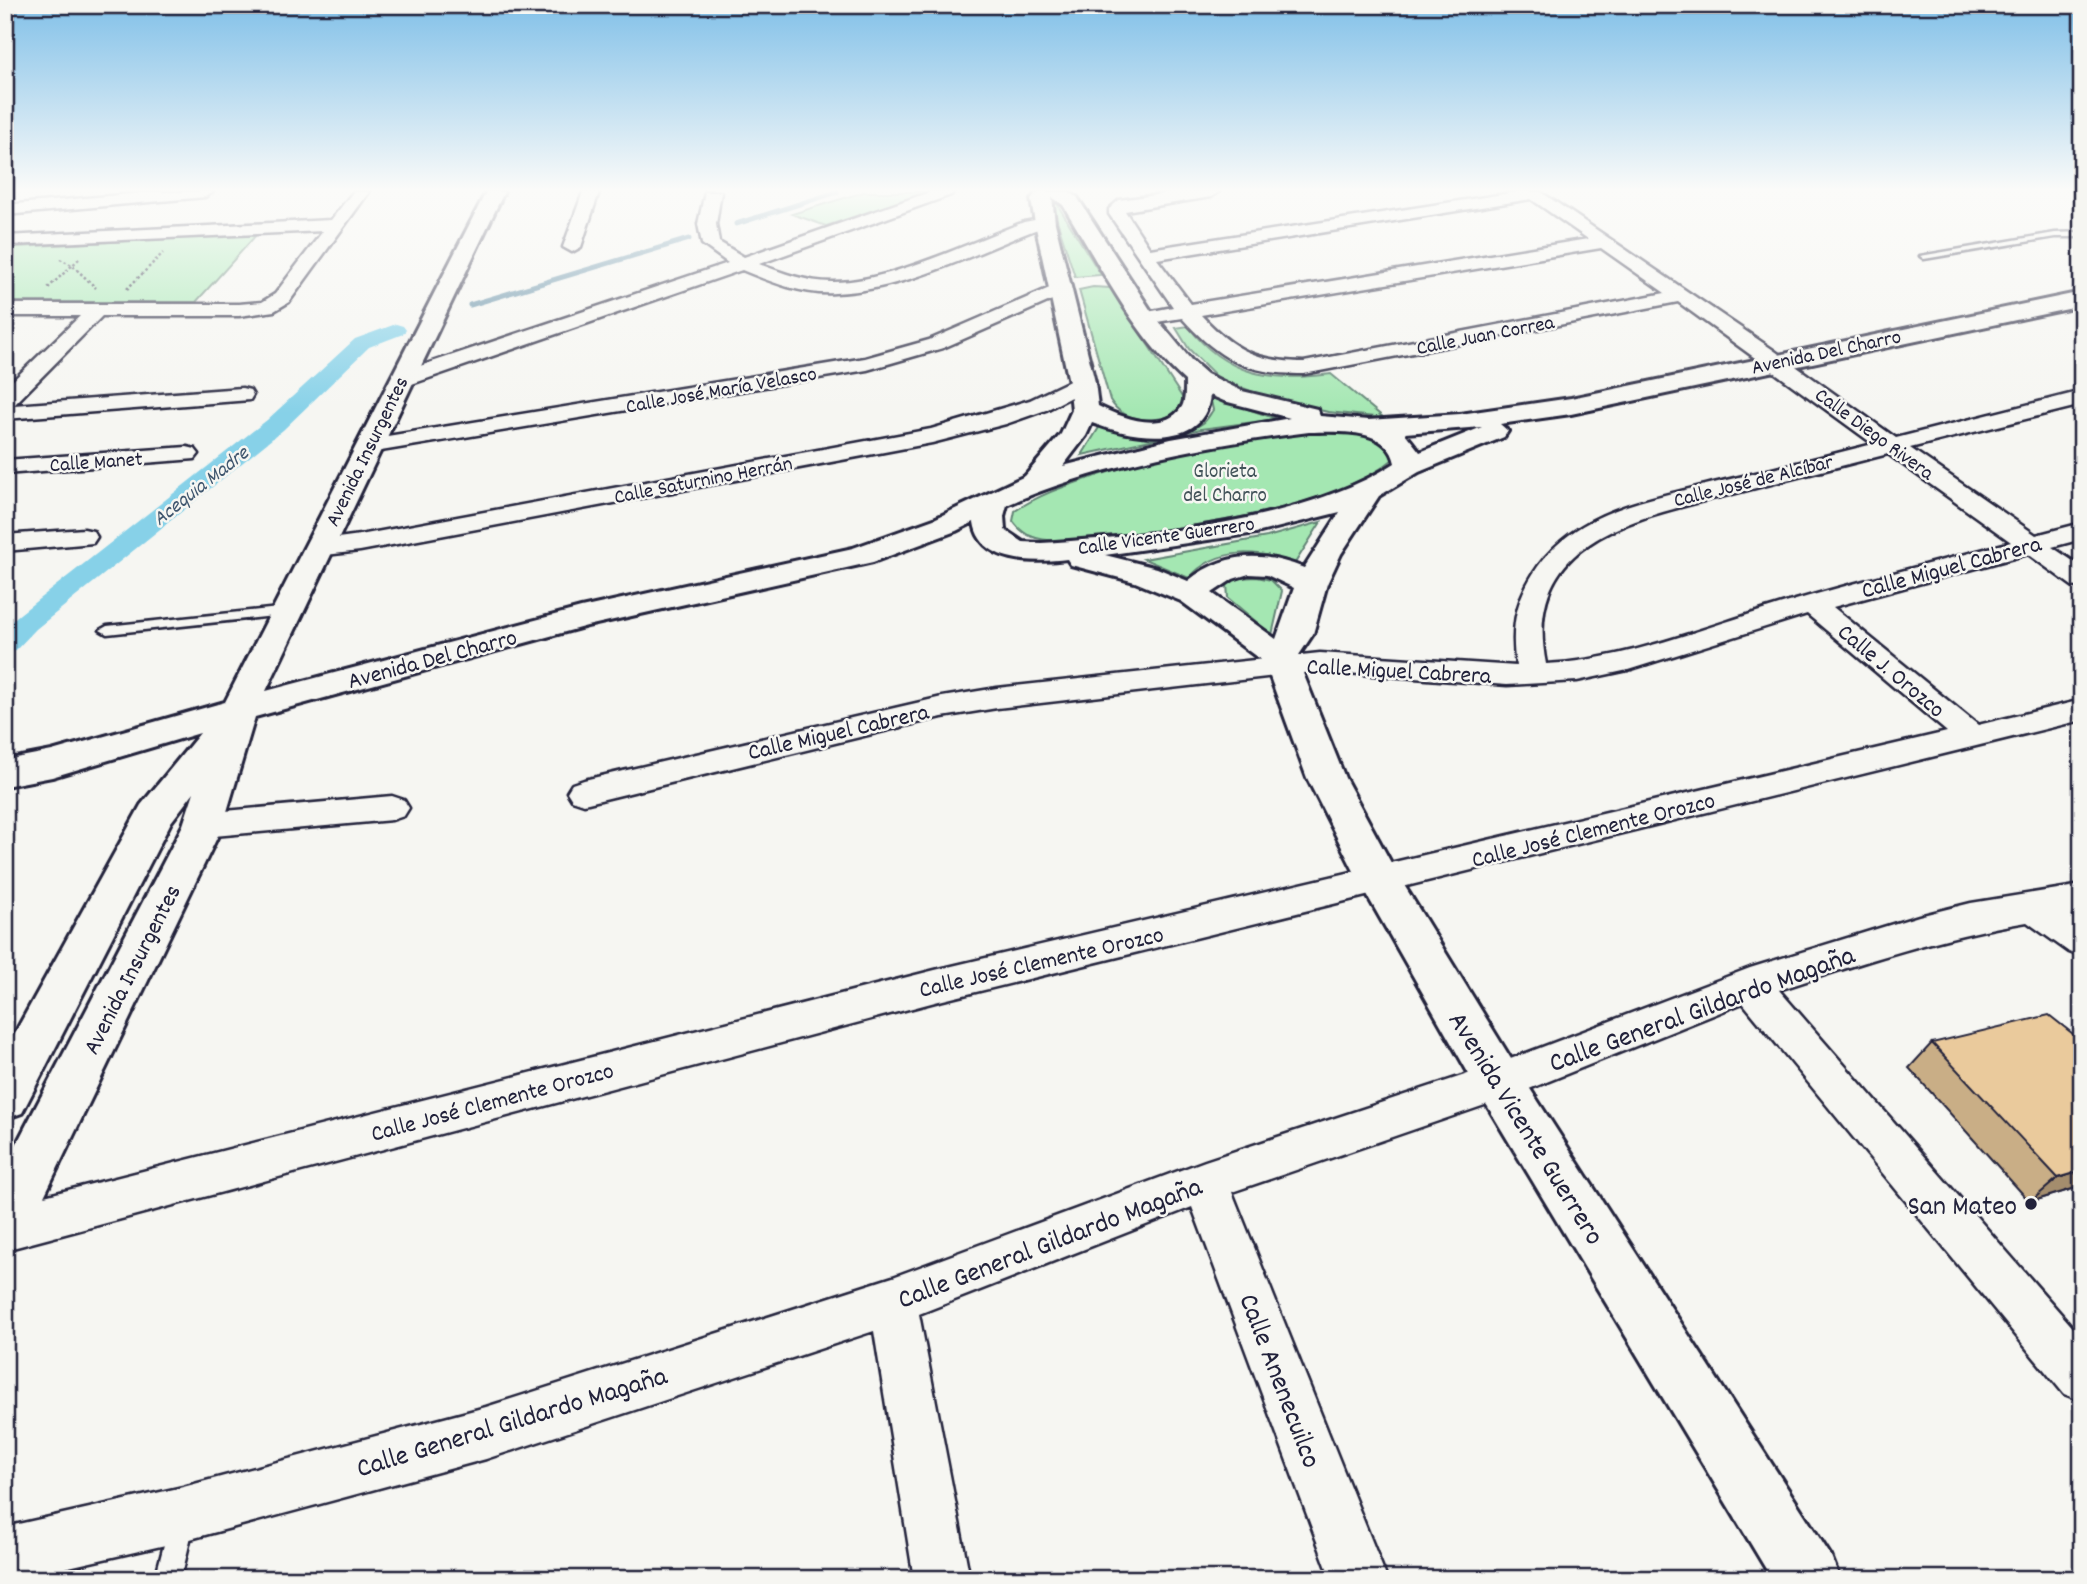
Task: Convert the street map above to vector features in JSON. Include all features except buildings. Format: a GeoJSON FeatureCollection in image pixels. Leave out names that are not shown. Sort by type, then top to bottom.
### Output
{"type":"FeatureCollection","features":[{"type":"Feature","properties":{"kind":"street"},"geometry":{"type":"LineString","coordinates":[[5,310],[99,303],[267,307],[282,298],[305,266]]}},
{"type":"Feature","properties":{"kind":"street","name":"Avenida Insurgentes"},"geometry":{"type":"LineString","coordinates":[[5,1220],[203,825],[239,710],[458,266]]}},
{"type":"Feature","properties":{"kind":"street"},"geometry":{"type":"LineString","coordinates":[[401,380],[736,266]]}},
{"type":"Feature","properties":{"kind":"street"},"geometry":{"type":"LineString","coordinates":[[748,266],[808,287],[834,288],[884,281],[924,266]]}},
{"type":"Feature","properties":{"kind":"street"},"geometry":{"type":"LineString","coordinates":[[1035,482],[1073,436],[1084,410],[1079,284],[1069,266]]}},
{"type":"Feature","properties":{"kind":"street"},"geometry":{"type":"LineString","coordinates":[[1112,266],[1144,318],[1182,365],[1198,379],[1233,396],[1275,408],[1361,425],[1386,434],[1408,453],[1409,466]]}},
{"type":"Feature","properties":{"kind":"street","name":"Calle Juan Correa"},"geometry":{"type":"LineString","coordinates":[[1153,266],[1187,312],[1230,352],[1252,363],[1285,368],[1329,364],[1682,295]]}},
{"type":"Feature","properties":{"kind":"street"},"geometry":{"type":"LineString","coordinates":[[1144,318],[1462,266]]}},
{"type":"Feature","properties":{"kind":"street","name":"Calle Diego Rivera"},"geometry":{"type":"LineString","coordinates":[[1640,266],[2082,580]]}},
{"type":"Feature","properties":{"kind":"street"},"geometry":{"type":"LineString","coordinates":[[1079,284],[1121,280]]}},
{"type":"Feature","properties":{"kind":"street","name":"Calle José María Velasco"},"geometry":{"type":"LineString","coordinates":[[369,446],[867,364],[936,344],[1079,284]]}},
{"type":"Feature","properties":{"kind":"street","name":"Avenida Del Charro"},"geometry":{"type":"LineString","coordinates":[[1361,425],[1481,419],[1571,406],[2082,299]]}},
{"type":"Feature","properties":{"kind":"street"},"geometry":{"type":"LineString","coordinates":[[5,401],[99,303]]}},
{"type":"Feature","properties":{"kind":"street"},"geometry":{"type":"LineString","coordinates":[[1084,410],[1105,421],[1136,429],[1176,423],[1193,411],[1197,401],[1198,379]]}},
{"type":"Feature","properties":{"kind":"street","name":"Calle Saturnino Herrán"},"geometry":{"type":"LineString","coordinates":[[317,548],[374,541],[933,436],[1018,412],[1082,382]]}},
{"type":"Feature","properties":{"kind":"street"},"geometry":{"type":"LineString","coordinates":[[5,412],[242,395]]}},
{"type":"Feature","properties":{"kind":"street","name":"Calle José de Alcíbar"},"geometry":{"type":"LineString","coordinates":[[1533,676],[1527,637],[1532,601],[1555,561],[1581,536],[1620,517],[1658,505],[2082,398]]}},
{"type":"Feature","properties":{"kind":"street","name":"Avenida Del Charro"},"geometry":{"type":"LineString","coordinates":[[1409,466],[1492,432],[1571,406]]}},
{"type":"Feature","properties":{"kind":"street"},"geometry":{"type":"LineString","coordinates":[[1029,550],[996,539],[989,530],[989,512],[994,500],[1035,482],[1208,438],[1299,425],[1361,425]]}},
{"type":"Feature","properties":{"kind":"street","name":"Calle Manet"},"geometry":{"type":"LineString","coordinates":[[5,467],[187,454]]}},
{"type":"Feature","properties":{"kind":"street","name":"Calle Vicente Guerrero"},"geometry":{"type":"LineString","coordinates":[[1029,550],[1136,543],[1224,530],[1317,508],[1368,491],[1397,477],[1409,466]]}},
{"type":"Feature","properties":{"kind":"street","name":"Calle Vicente Guerrero"},"geometry":{"type":"LineString","coordinates":[[1029,550],[1103,562],[1146,575],[1192,594],[1281,662],[1296,634],[1311,584],[1326,554],[1368,491]]}},
{"type":"Feature","properties":{"kind":"street","name":"Avenida Del Charro"},"geometry":{"type":"LineString","coordinates":[[5,774],[52,764],[239,710],[581,618],[862,555],[945,525],[994,500]]}},
{"type":"Feature","properties":{"kind":"street","name":"Calle Miguel Cabrera"},"geometry":{"type":"LineString","coordinates":[[584,792],[942,707],[1281,662],[1337,663],[1533,676],[1618,664],[1812,604],[2082,531]]}},
{"type":"Feature","properties":{"kind":"street"},"geometry":{"type":"LineString","coordinates":[[5,543],[85,537]]}},
{"type":"Feature","properties":{"kind":"street","name":"Avenida Del Charro"},"geometry":{"type":"LineString","coordinates":[[862,555],[975,547],[1029,550]]}},
{"type":"Feature","properties":{"kind":"street"},"geometry":{"type":"LineString","coordinates":[[1192,594],[1213,575],[1252,564],[1283,569],[1311,584]]}},
{"type":"Feature","properties":{"kind":"street","name":"Calle J. Orozco"},"geometry":{"type":"LineString","coordinates":[[1812,604],[1971,736]]}},
{"type":"Feature","properties":{"kind":"street","name":"Avenida Vicente Guerrero"},"geometry":{"type":"LineString","coordinates":[[1281,662],[1326,778],[1380,881],[1499,1082],[1808,1579]]}},
{"type":"Feature","properties":{"kind":"street","name":"Avenida Insurgentes"},"geometry":{"type":"LineString","coordinates":[[5,1098],[155,815],[239,710]]}},
{"type":"Feature","properties":{"kind":"street","name":"Calle José Clemente Orozco"},"geometry":{"type":"LineString","coordinates":[[5,1228],[935,986],[2082,710]]}},
{"type":"Feature","properties":{"kind":"street"},"geometry":{"type":"LineString","coordinates":[[203,825],[392,808]]}},
{"type":"Feature","properties":{"kind":"street","name":"Calle General Gildardo Magaña"},"geometry":{"type":"LineString","coordinates":[[5,1554],[183,1514],[486,1433],[893,1301],[1205,1181],[1499,1082],[1750,984],[1971,916],[2082,900]]}},
{"type":"Feature","properties":{"kind":"street"},"geometry":{"type":"LineString","coordinates":[[2035,908],[2082,943]]}},
{"type":"Feature","properties":{"kind":"street"},"geometry":{"type":"LineString","coordinates":[[1750,984],[2082,1376]]}},
{"type":"Feature","properties":{"kind":"street","name":"Calle Anenecuilco"},"geometry":{"type":"LineString","coordinates":[[1205,1181],[1359,1579]]}},
{"type":"Feature","properties":{"kind":"street"},"geometry":{"type":"LineString","coordinates":[[893,1301],[942,1579]]}},
{"type":"Feature","properties":{"kind":"lane"},"geometry":{"type":"LineString","coordinates":[[107,630],[288,611]]}},
{"type":"Feature","properties":{"kind":"lane"},"geometry":{"type":"LineString","coordinates":[[168,1579],[183,1514]]}},
{"type":"Feature","properties":{"kind":"path"},"geometry":{"type":"LineString","coordinates":[[47,289],[71,266]]}},
{"type":"Feature","properties":{"kind":"path"},"geometry":{"type":"LineString","coordinates":[[73,266],[99,303]]}},
{"type":"Feature","properties":{"kind":"path"},"geometry":{"type":"LineString","coordinates":[[122,295],[150,266]]}},
{"type":"Feature","properties":{"kind":"green space"},"geometry":{"type":"Polygon","coordinates":[[[5,266],[228,266],[196,302],[5,302],[5,266]]]}},
{"type":"Feature","properties":{"kind":"green space"},"geometry":{"type":"Polygon","coordinates":[[[1072,266],[1095,266],[1101,275],[1075,277],[1072,266]]]}},
{"type":"Feature","properties":{"kind":"green space"},"geometry":{"type":"Polygon","coordinates":[[[1093,287],[1111,288],[1184,400],[1181,412],[1162,418],[1142,419],[1124,414],[1110,400],[1079,290],[1093,287]]]}},
{"type":"Feature","properties":{"kind":"green space"},"geometry":{"type":"Polygon","coordinates":[[[1188,326],[1202,343],[1218,356],[1251,372],[1289,377],[1331,374],[1384,418],[1328,412],[1268,398],[1218,378],[1189,349],[1176,328],[1188,326]]]}},
{"type":"Feature","properties":{"kind":"green space"},"geometry":{"type":"Polygon","coordinates":[[[1210,396],[1277,419],[1201,429],[1082,455],[1100,426],[1152,435],[1180,433],[1192,429],[1204,422],[1213,410],[1210,396]]]}},
{"type":"Feature","properties":{"kind":"green space","name":"Glorieta del Charro"},"geometry":{"type":"Polygon","coordinates":[[[1331,432],[1358,434],[1380,441],[1393,453],[1392,460],[1367,477],[1299,503],[1180,528],[1059,541],[1028,535],[1013,521],[1015,511],[1035,499],[1127,466],[1243,441],[1331,432]]]}},
{"type":"Feature","properties":{"kind":"green space"},"geometry":{"type":"Polygon","coordinates":[[[1321,522],[1295,563],[1266,555],[1238,554],[1212,560],[1189,578],[1144,559],[1267,537],[1321,522]]]}},
{"type":"Feature","properties":{"kind":"green space"},"geometry":{"type":"Polygon","coordinates":[[[1257,577],[1271,580],[1282,591],[1272,635],[1228,598],[1227,584],[1238,578],[1257,577]]]}},
{"type":"Feature","properties":{"kind":"waterway","name":"Acequia Madre"},"geometry":{"type":"LineString","coordinates":[[470,305],[600,266]]}},
{"type":"Feature","properties":{"kind":"waterway","name":"Acequia Madre"},"geometry":{"type":"LineString","coordinates":[[5,645],[26,623],[275,425],[362,343],[396,330]]}},
{"type":"Feature","properties":{"kind":"place","name":"San Mateo"},"geometry":{"type":"Point","coordinates":[2031,1204]}}]}
